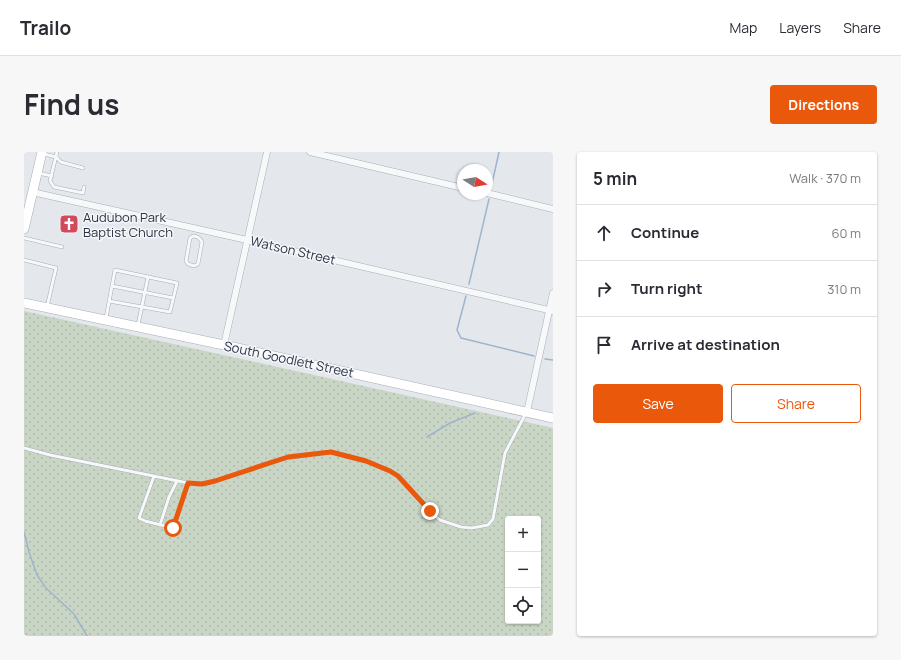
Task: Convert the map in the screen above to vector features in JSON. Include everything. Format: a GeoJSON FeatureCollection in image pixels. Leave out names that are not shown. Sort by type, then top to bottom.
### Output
{"type":"FeatureCollection","features":[{"type":"Feature","properties":{"kind":"main road"},"geometry":{"type":"LineString","coordinates":[[24,229],[42,153]]}},
{"type":"Feature","properties":{"kind":"main road","name":"South Goodlett Street"},"geometry":{"type":"LineString","coordinates":[[24,303],[137,326],[553,418]]}},
{"type":"Feature","properties":{"kind":"street"},"geometry":{"type":"LineString","coordinates":[[224,345],[267,152]]}},
{"type":"Feature","properties":{"kind":"street"},"geometry":{"type":"LineString","coordinates":[[310,152],[457,187]]}},
{"type":"Feature","properties":{"kind":"street","name":"Watson Street"},"geometry":{"type":"LineString","coordinates":[[32,192],[247,240],[551,311]]}},
{"type":"Feature","properties":{"kind":"street"},"geometry":{"type":"LineString","coordinates":[[493,194],[553,209]]}},
{"type":"Feature","properties":{"kind":"street"},"geometry":{"type":"LineString","coordinates":[[527,412],[551,311],[553,293]]}},
{"type":"Feature","properties":{"kind":"lane"},"geometry":{"type":"LineString","coordinates":[[57,152],[50,182],[54,187],[83,193],[84,187]]}},
{"type":"Feature","properties":{"kind":"lane"},"geometry":{"type":"LineString","coordinates":[[42,153],[56,157],[61,162],[83,168]]}},
{"type":"Feature","properties":{"kind":"lane"},"geometry":{"type":"LineString","coordinates":[[37,172],[52,176]]}},
{"type":"Feature","properties":{"kind":"lane"},"geometry":{"type":"LineString","coordinates":[[61,198],[63,189]]}},
{"type":"Feature","properties":{"kind":"lane"},"geometry":{"type":"LineString","coordinates":[[196,236],[198,229]]}},
{"type":"Feature","properties":{"kind":"lane"},"geometry":{"type":"LineString","coordinates":[[196,236],[201,239],[202,242],[198,264],[194,266],[186,262],[190,238],[196,236]]}},
{"type":"Feature","properties":{"kind":"lane"},"geometry":{"type":"LineString","coordinates":[[24,238],[62,247]]}},
{"type":"Feature","properties":{"kind":"lane"},"geometry":{"type":"LineString","coordinates":[[24,260],[56,268],[46,308]]}},
{"type":"Feature","properties":{"kind":"lane"},"geometry":{"type":"LineString","coordinates":[[106,320],[109,301],[115,270],[177,283],[170,312],[109,301]]}},
{"type":"Feature","properties":{"kind":"lane"},"geometry":{"type":"LineString","coordinates":[[137,326],[148,277]]}},
{"type":"Feature","properties":{"kind":"lane"},"geometry":{"type":"LineString","coordinates":[[112,286],[173,298]]}},
{"type":"Feature","properties":{"kind":"lane"},"geometry":{"type":"LineString","coordinates":[[24,448],[50,455],[177,481],[202,484],[288,457],[331,452],[366,461],[390,471],[398,476],[440,520],[461,527],[472,528],[488,525],[493,519],[505,453],[527,412]]}},
{"type":"Feature","properties":{"kind":"lane"},"geometry":{"type":"LineString","coordinates":[[154,476],[139,518],[173,528],[188,483]]}},
{"type":"Feature","properties":{"kind":"lane"},"geometry":{"type":"LineString","coordinates":[[160,525],[169,497],[177,481]]}},
{"type":"Feature","properties":{"kind":"green space"},"geometry":{"type":"Polygon","coordinates":[[[24,311],[553,428],[553,636],[24,636],[24,311]]]}},
{"type":"Feature","properties":{"kind":"waterway"},"geometry":{"type":"LineString","coordinates":[[493,179],[499,152]]}},
{"type":"Feature","properties":{"kind":"waterway"},"geometry":{"type":"LineString","coordinates":[[469,284],[489,200]]}},
{"type":"Feature","properties":{"kind":"waterway"},"geometry":{"type":"LineString","coordinates":[[466,296],[457,330],[461,338],[534,356]]}},
{"type":"Feature","properties":{"kind":"waterway"},"geometry":{"type":"LineString","coordinates":[[545,359],[553,360]]}},
{"type":"Feature","properties":{"kind":"waterway"},"geometry":{"type":"LineString","coordinates":[[427,437],[450,423],[475,413]]}},
{"type":"Feature","properties":{"kind":"waterway"},"geometry":{"type":"LineString","coordinates":[[24,532],[37,575],[46,588],[74,614],[87,636]]}},
{"type":"Feature","properties":{"kind":"place","name":"Audubon Park Baptist Church"},"geometry":{"type":"Point","coordinates":[69,224]}},
{"type":"Feature","properties":{"kind":"route"},"geometry":{"type":"LineString","coordinates":[[173,528],[188,483],[202,484],[215,481],[288,457],[331,452],[366,461],[390,471],[398,476],[430,511]]}}]}
